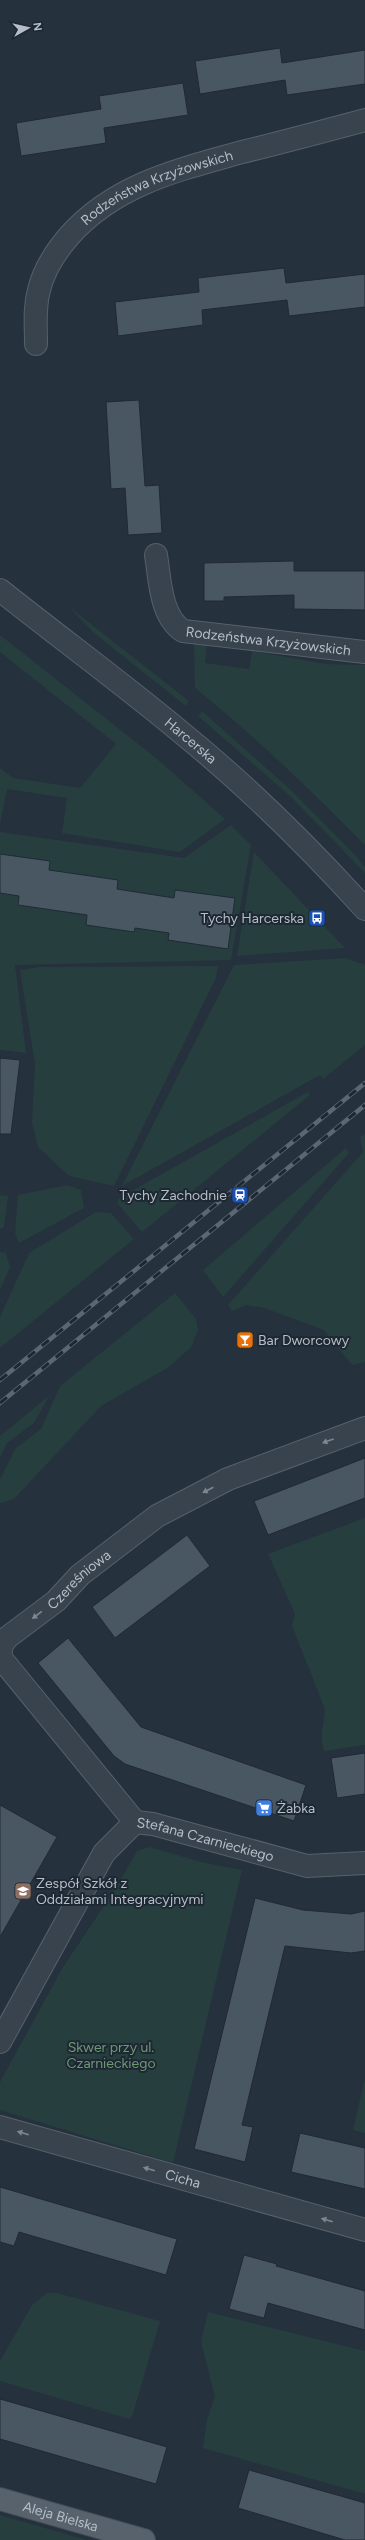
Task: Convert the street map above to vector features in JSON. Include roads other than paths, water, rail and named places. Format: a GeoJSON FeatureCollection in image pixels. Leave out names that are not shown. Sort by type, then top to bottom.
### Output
{"type":"FeatureCollection","features":[{"type":"Feature","properties":{"kind":"main road","name":"Aleja Bielska"},"geometry":{"type":"LineString","coordinates":[[0,2499],[144,2540]]}},
{"type":"Feature","properties":{"kind":"street","name":"Rodzeństwa Krzyżowskich"},"geometry":{"type":"LineString","coordinates":[[36,344],[37,298],[48,266],[75,229],[111,199],[135,186],[171,171],[365,120]]}},
{"type":"Feature","properties":{"kind":"street","name":"Rodzeństwa Krzyżowskich"},"geometry":{"type":"LineString","coordinates":[[156,555],[167,613],[173,623],[183,631],[365,652]]}},
{"type":"Feature","properties":{"kind":"street","name":"Harcerska"},"geometry":{"type":"LineString","coordinates":[[0,590],[177,729],[235,778],[317,857],[365,909]]}},
{"type":"Feature","properties":{"kind":"street","name":"Czereśniowa"},"geometry":{"type":"LineString","coordinates":[[135,1822],[0,1657],[2,1644],[8,1637],[56,1601],[80,1575],[157,1516],[228,1479],[365,1428]]}},
{"type":"Feature","properties":{"kind":"street","name":"Stefana Czarnieckiego"},"geometry":{"type":"LineString","coordinates":[[0,2042],[104,1853],[135,1822],[153,1824],[307,1866],[365,1863]]}},
{"type":"Feature","properties":{"kind":"street","name":"Cicha"},"geometry":{"type":"LineString","coordinates":[[0,2127],[365,2230]]}},
{"type":"Feature","properties":{"kind":"railway"},"geometry":{"type":"LineString","coordinates":[[0,1380],[365,1083]]}},
{"type":"Feature","properties":{"kind":"railway"},"geometry":{"type":"LineString","coordinates":[[0,1403],[365,1105]]}},
{"type":"Feature","properties":{"kind":"place","name":"Tychy Harcerska"},"geometry":{"type":"Point","coordinates":[317,918]}},
{"type":"Feature","properties":{"kind":"place","name":"Tychy Zachodnie"},"geometry":{"type":"Point","coordinates":[240,1195]}},
{"type":"Feature","properties":{"kind":"place","name":"Bar Dworcowy"},"geometry":{"type":"Point","coordinates":[245,1340]}},
{"type":"Feature","properties":{"kind":"place","name":"Żabka"},"geometry":{"type":"Point","coordinates":[264,1808]}},
{"type":"Feature","properties":{"kind":"place","name":"Zespół Szkół z Oddziałami Integracyjnymi"},"geometry":{"type":"Point","coordinates":[23,1891]}},
{"type":"Feature","properties":{"kind":"park label","name":"Skwer przy ul. Czarnieckiego"},"geometry":{"type":"Point","coordinates":[111,2056]}}]}
